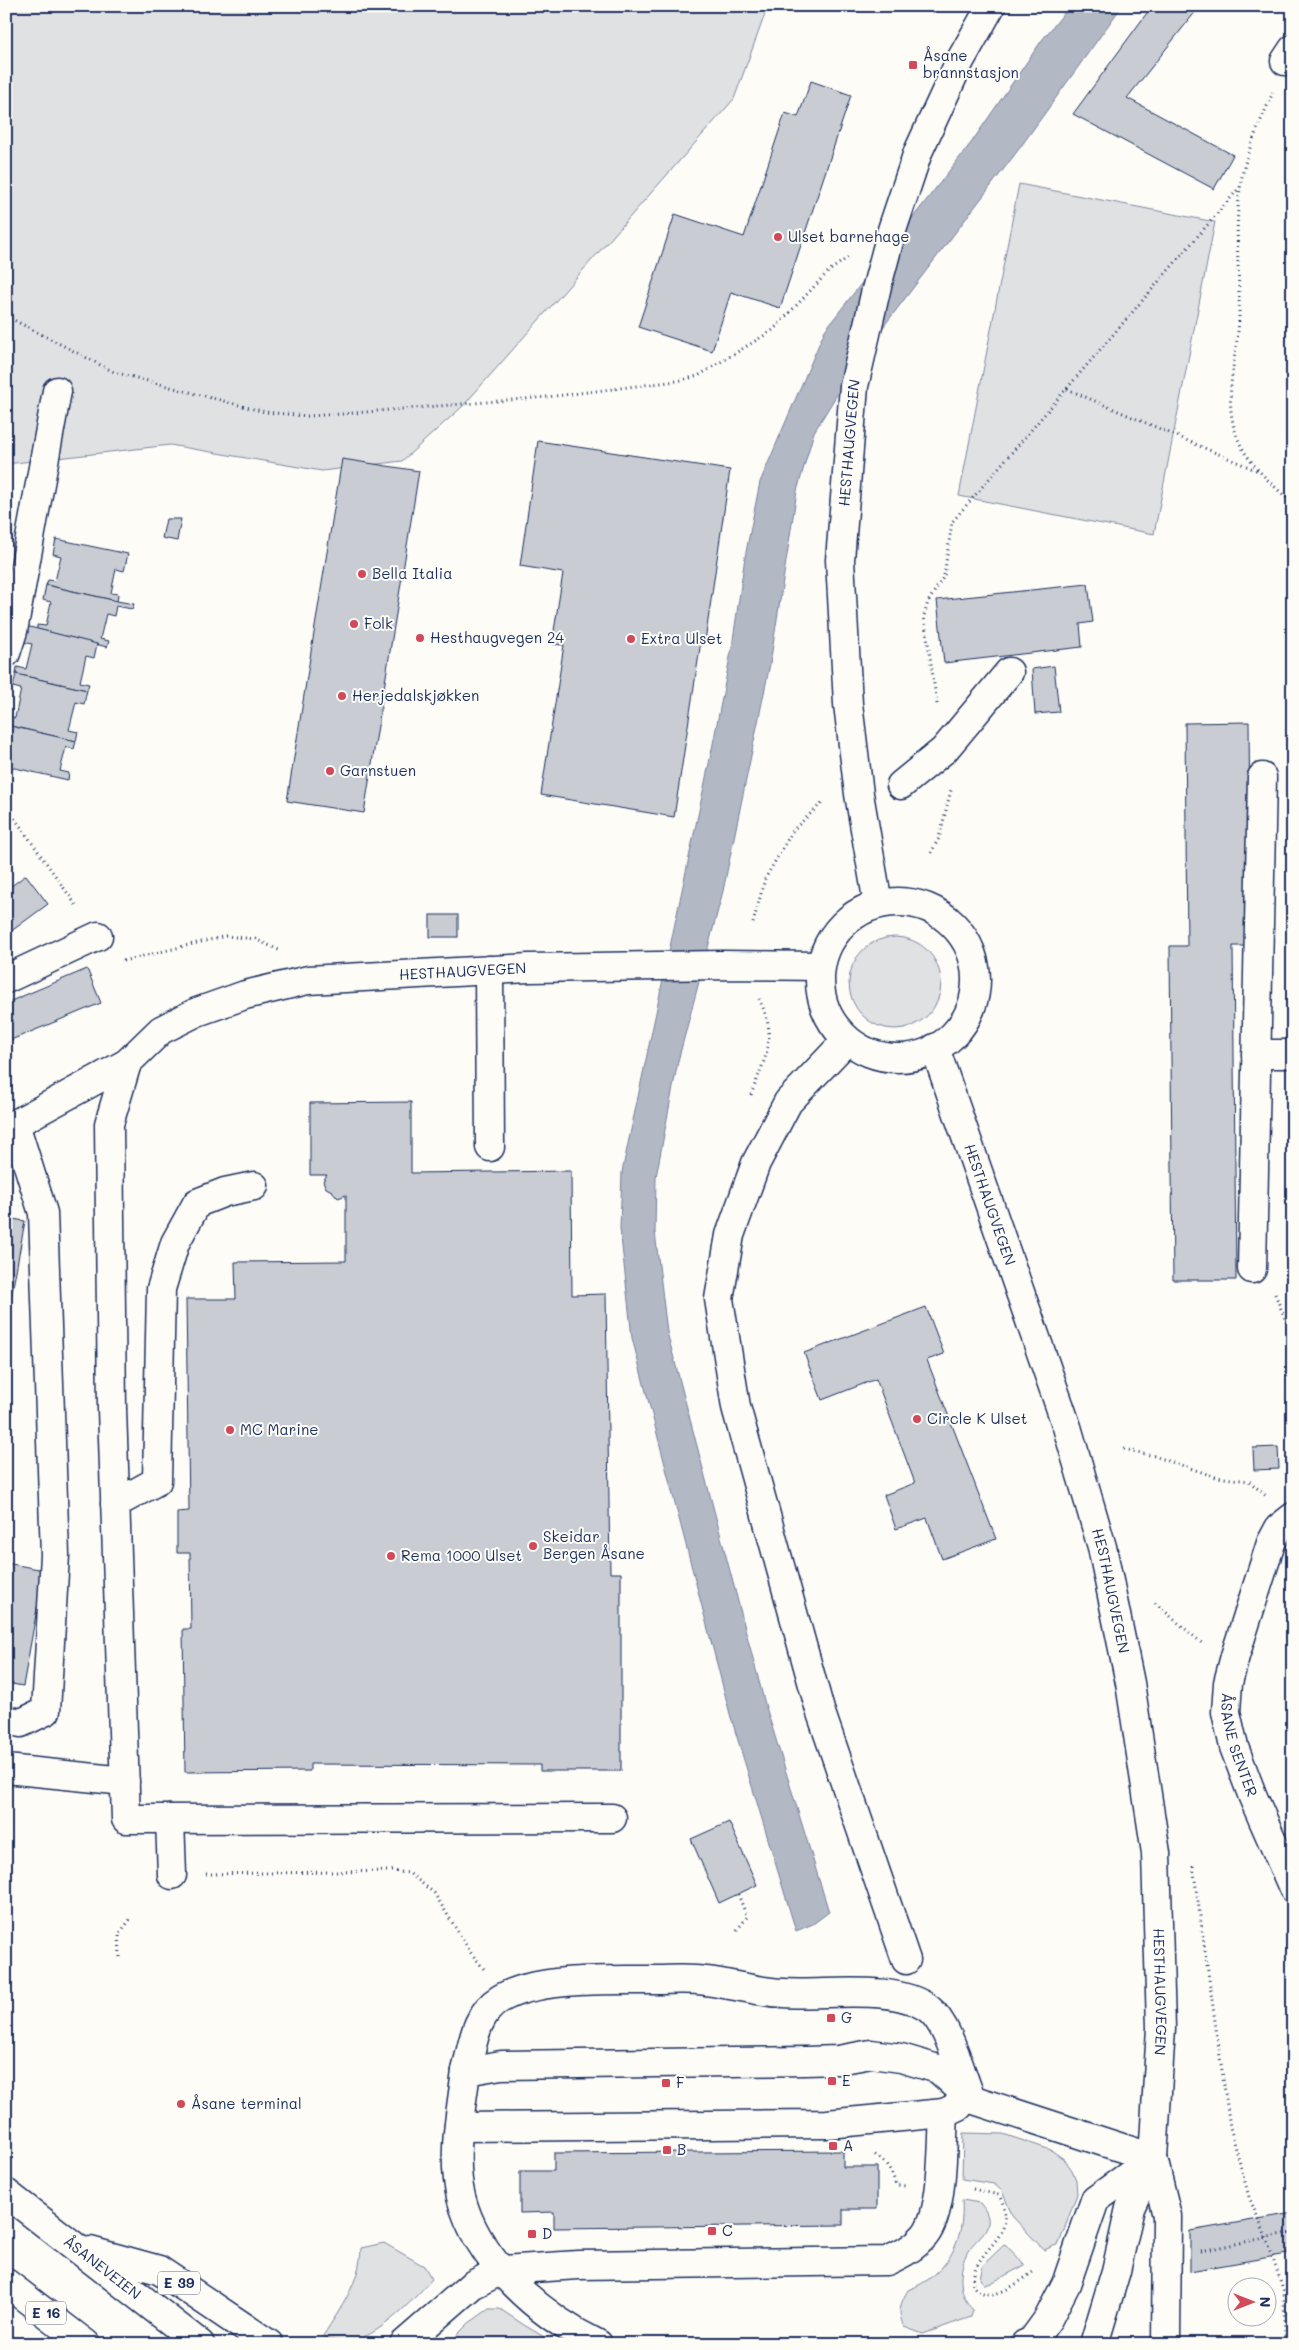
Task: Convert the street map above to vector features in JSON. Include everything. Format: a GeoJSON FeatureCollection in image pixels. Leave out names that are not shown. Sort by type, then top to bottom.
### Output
{"type":"FeatureCollection","features":[{"type":"Feature","properties":{"kind":"main road","name":"HESTHAUGVEGEN"},"geometry":{"type":"LineString","coordinates":[[878,904],[848,704],[840,560],[854,386],[892,230],[918,152],[960,61],[991,6]]}},
{"type":"Feature","properties":{"kind":"main road"},"geometry":{"type":"LineString","coordinates":[[6,653],[13,631],[57,392]]}},
{"type":"Feature","properties":{"kind":"main road"},"geometry":{"type":"LineString","coordinates":[[900,785],[944,750],[1009,672]]}},
{"type":"Feature","properties":{"kind":"main road"},"geometry":{"type":"LineString","coordinates":[[1252,1269],[1262,777]]}},
{"type":"Feature","properties":{"kind":"main road"},"geometry":{"type":"LineString","coordinates":[[909,902],[932,909],[952,923],[967,942],[974,965],[976,989],[969,1012],[956,1033],[935,1048],[914,1056],[888,1058],[859,1049],[847,1040],[829,1019],[820,993],[820,966],[828,944],[842,924],[861,910],[878,904],[909,902]]}},
{"type":"Feature","properties":{"kind":"main road"},"geometry":{"type":"LineString","coordinates":[[6,979],[98,936]]}},
{"type":"Feature","properties":{"kind":"main road","name":"HESTHAUGVEGEN"},"geometry":{"type":"LineString","coordinates":[[127,1063],[161,1030],[197,1012],[245,995],[308,980],[489,970],[723,964],[820,966]]}},
{"type":"Feature","properties":{"kind":"main road"},"geometry":{"type":"LineString","coordinates":[[489,970],[490,1146]]}},
{"type":"Feature","properties":{"kind":"main road"},"geometry":{"type":"LineString","coordinates":[[847,1040],[788,1102],[756,1163],[730,1235],[719,1299],[736,1407],[820,1710],[906,1960]]}},
{"type":"Feature","properties":{"kind":"main road","name":"HESTHAUGVEGEN"},"geometry":{"type":"LineString","coordinates":[[935,1048],[1067,1427],[1102,1547],[1130,1683],[1156,1854],[1161,2028],[1153,2158],[1167,2216],[1166,2344]]}},
{"type":"Feature","properties":{"kind":"main road"},"geometry":{"type":"LineString","coordinates":[[1256,1054],[1293,1054]]}},
{"type":"Feature","properties":{"kind":"main road"},"geometry":{"type":"LineString","coordinates":[[6,1720],[21,1723],[46,1711],[55,1555],[42,1214],[11,1125],[127,1063]]}},
{"type":"Feature","properties":{"kind":"main road"},"geometry":{"type":"LineString","coordinates":[[127,1063],[109,1124],[115,1504],[126,1819],[612,1818]]}},
{"type":"Feature","properties":{"kind":"main road"},"geometry":{"type":"LineString","coordinates":[[115,1504],[157,1480],[161,1289],[175,1243],[197,1203],[225,1192],[254,1186]]}},
{"type":"Feature","properties":{"kind":"main road","name":"ÅSANE SENTER"},"geometry":{"type":"LineString","coordinates":[[1292,1517],[1280,1528],[1271,1543],[1235,1656],[1228,1683],[1226,1712],[1234,1747],[1252,1797],[1293,1888]]}},
{"type":"Feature","properties":{"kind":"main road"},"geometry":{"type":"LineString","coordinates":[[6,1769],[125,1781]]}},
{"type":"Feature","properties":{"kind":"main road"},"geometry":{"type":"LineString","coordinates":[[170,1819],[172,1875]]}},
{"type":"Feature","properties":{"kind":"main road"},"geometry":{"type":"LineString","coordinates":[[598,2344],[558,2322],[532,2302],[502,2270],[469,2220],[461,2196],[457,2163],[466,2071],[479,2021],[488,2007],[502,1998],[549,1984],[596,1980],[703,1980],[783,1993],[893,1995],[914,2000],[928,2008],[938,2018],[948,2036],[971,2099]]}},
{"type":"Feature","properties":{"kind":"main road"},"geometry":{"type":"LineString","coordinates":[[466,2071],[501,2065],[838,2060],[871,2054],[901,2058],[938,2069],[971,2099],[1153,2158]]}},
{"type":"Feature","properties":{"kind":"main road"},"geometry":{"type":"LineString","coordinates":[[459,2128],[827,2124],[944,2113],[971,2099]]}},
{"type":"Feature","properties":{"kind":"main road"},"geometry":{"type":"LineString","coordinates":[[404,2344],[472,2285],[502,2270],[578,2265],[887,2261],[907,2252],[926,2234],[931,2224],[940,2186],[944,2113]]}},
{"type":"Feature","properties":{"kind":"main road","name":"HESTHAUGVEGEN"},"geometry":{"type":"LineString","coordinates":[[1094,2344],[1116,2272],[1130,2208],[1153,2158]]}},
{"type":"Feature","properties":{"kind":"main road"},"geometry":{"type":"LineString","coordinates":[[1025,2344],[1032,2341],[1048,2319],[1066,2284],[1094,2200],[1153,2158]]}},
{"type":"Feature","properties":{"kind":"main road","name":"ÅSANEVEIEN"},"geometry":{"type":"LineString","coordinates":[[6,2193],[78,2247],[200,2344]]}},
{"type":"Feature","properties":{"kind":"main road","name":"E 39"},"geometry":{"type":"LineString","coordinates":[[78,2247],[159,2270],[269,2344]]}},
{"type":"Feature","properties":{"kind":"main road","name":"E 16"},"geometry":{"type":"LineString","coordinates":[[6,2283],[86,2344]]}},
{"type":"Feature","properties":{"kind":"path"},"geometry":{"type":"LineString","coordinates":[[1289,55],[1248,153],[1240,187],[1236,232],[1239,318],[1231,404],[1233,424],[1242,450],[1259,472],[1293,504]]}},
{"type":"Feature","properties":{"kind":"path"},"geometry":{"type":"LineString","coordinates":[[931,853],[939,838],[952,784],[953,769],[944,750],[924,616],[928,602],[944,576],[952,522],[1240,187]]}},
{"type":"Feature","properties":{"kind":"path"},"geometry":{"type":"LineString","coordinates":[[6,316],[114,372],[265,412],[307,416],[342,414],[547,397],[677,381],[698,376],[773,330],[829,271],[854,252]]}},
{"type":"Feature","properties":{"kind":"path"},"geometry":{"type":"LineString","coordinates":[[1067,389],[1259,472]]}},
{"type":"Feature","properties":{"kind":"path"},"geometry":{"type":"LineString","coordinates":[[754,923],[765,879],[793,830],[823,802]]}},
{"type":"Feature","properties":{"kind":"path"},"geometry":{"type":"LineString","coordinates":[[6,806],[98,936],[112,964],[226,936],[255,940],[283,952],[308,980]]}},
{"type":"Feature","properties":{"kind":"path"},"geometry":{"type":"LineString","coordinates":[[747,1104],[770,1042],[768,1018],[757,996]]}},
{"type":"Feature","properties":{"kind":"path"},"geometry":{"type":"LineString","coordinates":[[1252,1269],[1272,1288],[1287,1324],[1293,1373]]}},
{"type":"Feature","properties":{"kind":"path"},"geometry":{"type":"LineString","coordinates":[[1124,1449],[1154,1456],[1216,1477],[1249,1481],[1292,1517]]}},
{"type":"Feature","properties":{"kind":"path"},"geometry":{"type":"LineString","coordinates":[[1155,1603],[1201,1644],[1235,1656]]}},
{"type":"Feature","properties":{"kind":"path"},"geometry":{"type":"LineString","coordinates":[[1192,1864],[1230,2128],[1249,2197],[1266,2236],[1284,2292],[1285,2344]]}},
{"type":"Feature","properties":{"kind":"path"},"geometry":{"type":"LineString","coordinates":[[172,1875],[392,1871],[409,1873],[434,1893],[456,1930],[491,1978],[502,1998]]}},
{"type":"Feature","properties":{"kind":"path"},"geometry":{"type":"LineString","coordinates":[[737,1930],[747,1917],[738,1894]]}},
{"type":"Feature","properties":{"kind":"path"},"geometry":{"type":"LineString","coordinates":[[120,1957],[119,1934],[132,1917]]}},
{"type":"Feature","properties":{"kind":"path"},"geometry":{"type":"LineString","coordinates":[[874,2154],[890,2168],[896,2185],[912,2186]]}},
{"type":"Feature","properties":{"kind":"path"},"geometry":{"type":"LineString","coordinates":[[966,2188],[1000,2195],[1006,2207],[1006,2224],[1000,2237],[975,2269],[973,2286],[979,2293],[988,2295],[998,2293],[1035,2270]]}},
{"type":"Feature","properties":{"kind":"path"},"geometry":{"type":"LineString","coordinates":[[1193,2253],[1266,2236],[1293,2232]]}},
{"type":"Feature","properties":{"kind":"shaded area"},"geometry":{"type":"Polygon","coordinates":[[[6,6],[768,6],[734,99],[463,406],[402,461],[322,471],[170,445],[6,464],[6,6]]]}},
{"type":"Feature","properties":{"kind":"shaded area"},"geometry":{"type":"Polygon","coordinates":[[[1070,6],[1122,6],[1019,149],[858,360],[814,432],[797,491],[770,664],[723,891],[678,1061],[656,1177],[655,1232],[667,1332],[765,1704],[829,1912],[813,1924],[796,1931],[730,1714],[632,1338],[620,1228],[622,1172],[711,754],[732,647],[745,557],[760,482],[825,330],[971,143],[1042,40],[1070,6]]]}},
{"type":"Feature","properties":{"kind":"shaded area"},"geometry":{"type":"Polygon","coordinates":[[[1019,184],[1215,222],[1154,534],[959,496],[1019,184]]]}},
{"type":"Feature","properties":{"kind":"shaded area"},"geometry":{"type":"Polygon","coordinates":[[[895,937],[913,941],[927,951],[937,965],[941,983],[937,1001],[927,1015],[913,1025],[895,1029],[877,1025],[863,1015],[853,1001],[849,983],[853,965],[863,951],[877,941],[895,937]]]}},
{"type":"Feature","properties":{"kind":"shaded area"},"geometry":{"type":"Polygon","coordinates":[[[963,2133],[1003,2134],[1051,2150],[1065,2160],[1076,2180],[1077,2194],[1059,2244],[1044,2250],[1013,2217],[1002,2191],[994,2184],[962,2179],[963,2133]]]}},
{"type":"Feature","properties":{"kind":"shaded area"},"geometry":{"type":"Polygon","coordinates":[[[962,2200],[980,2203],[988,2219],[984,2232],[970,2248],[963,2262],[961,2284],[965,2298],[973,2310],[971,2317],[923,2334],[904,2327],[900,2308],[908,2290],[922,2284],[933,2276],[951,2255],[957,2243],[962,2215],[962,2200]]]}},
{"type":"Feature","properties":{"kind":"shaded area"},"geometry":{"type":"Polygon","coordinates":[[[384,2243],[424,2266],[432,2279],[402,2310],[377,2330],[364,2337],[351,2341],[338,2341],[323,2336],[343,2305],[353,2284],[360,2261],[361,2248],[384,2243]]]}},
{"type":"Feature","properties":{"kind":"shaded area"},"geometry":{"type":"Polygon","coordinates":[[[1005,2244],[1025,2265],[989,2284],[984,2284],[980,2279],[983,2265],[1005,2244]]]}},
{"type":"Feature","properties":{"kind":"shaded area"},"geometry":{"type":"Polygon","coordinates":[[[489,2309],[500,2309],[556,2344],[448,2344],[469,2323],[489,2309]]]}},
{"type":"Feature","properties":{"kind":"building"},"geometry":{"type":"Polygon","coordinates":[[[1152,6],[1200,6],[1127,98],[1233,155],[1214,189],[1073,114],[1152,6]]]}},
{"type":"Feature","properties":{"kind":"building"},"geometry":{"type":"Polygon","coordinates":[[[811,81],[851,95],[780,308],[731,292],[712,351],[638,327],[675,214],[744,237],[785,113],[798,117],[811,81]]]}},
{"type":"Feature","properties":{"kind":"building"},"geometry":{"type":"Polygon","coordinates":[[[538,441],[730,470],[705,641],[701,641],[674,817],[541,795],[564,645],[552,644],[563,573],[520,566],[538,441]]]}},
{"type":"Feature","properties":{"kind":"building"},"geometry":{"type":"Polygon","coordinates":[[[342,459],[419,471],[364,813],[287,801],[342,459]]]}},
{"type":"Feature","properties":{"kind":"building"},"geometry":{"type":"Polygon","coordinates":[[[166,519],[181,519],[177,541],[162,538],[166,519]]]}},
{"type":"Feature","properties":{"kind":"building"},"geometry":{"type":"Polygon","coordinates":[[[56,539],[128,554],[124,571],[116,569],[111,593],[118,594],[117,601],[46,585],[48,580],[55,581],[61,556],[53,554],[56,539]]]}},
{"type":"Feature","properties":{"kind":"building"},"geometry":{"type":"Polygon","coordinates":[[[1088,584],[1093,622],[1080,624],[1082,647],[944,663],[937,600],[1088,584]]]}},
{"type":"Feature","properties":{"kind":"building"},"geometry":{"type":"Polygon","coordinates":[[[46,585],[134,604],[132,609],[116,606],[114,616],[106,614],[100,639],[109,641],[107,647],[37,629],[37,625],[46,626],[51,602],[43,600],[46,585]]]}},
{"type":"Feature","properties":{"kind":"building"},"geometry":{"type":"Polygon","coordinates":[[[26,626],[97,644],[94,658],[86,656],[80,682],[89,684],[87,690],[16,674],[17,667],[26,669],[32,644],[23,642],[26,626]]]}},
{"type":"Feature","properties":{"kind":"building"},"geometry":{"type":"Polygon","coordinates":[[[1054,666],[1059,712],[1035,714],[1032,669],[1054,666]]]}},
{"type":"Feature","properties":{"kind":"building"},"geometry":{"type":"Polygon","coordinates":[[[16,674],[87,690],[84,704],[76,702],[69,730],[78,732],[76,741],[6,725],[7,716],[15,718],[21,689],[13,687],[16,674]]]}},
{"type":"Feature","properties":{"kind":"building"},"geometry":{"type":"Polygon","coordinates":[[[1249,722],[1251,946],[1233,946],[1236,1280],[1173,1280],[1170,946],[1187,946],[1185,723],[1249,722]]]}},
{"type":"Feature","properties":{"kind":"building"},"geometry":{"type":"Polygon","coordinates":[[[6,725],[76,741],[74,749],[66,747],[60,771],[69,773],[68,780],[6,766],[11,735],[6,734],[6,725]]]}},
{"type":"Feature","properties":{"kind":"building"},"geometry":{"type":"Polygon","coordinates":[[[26,875],[48,904],[6,935],[6,890],[26,875]]]}},
{"type":"Feature","properties":{"kind":"building"},"geometry":{"type":"Polygon","coordinates":[[[430,915],[458,915],[458,937],[430,937],[430,915]]]}},
{"type":"Feature","properties":{"kind":"building"},"geometry":{"type":"Polygon","coordinates":[[[87,969],[101,1003],[6,1042],[6,1003],[87,969]]]}},
{"type":"Feature","properties":{"kind":"building"},"geometry":{"type":"Polygon","coordinates":[[[411,1102],[411,1173],[571,1171],[572,1295],[606,1294],[610,1573],[621,1573],[621,1771],[540,1771],[540,1765],[310,1764],[310,1771],[185,1772],[183,1629],[191,1629],[190,1553],[177,1553],[177,1512],[189,1511],[186,1299],[236,1299],[235,1262],[346,1261],[346,1195],[338,1198],[332,1191],[326,1188],[323,1181],[327,1175],[310,1175],[310,1103],[411,1102]]]}},
{"type":"Feature","properties":{"kind":"building"},"geometry":{"type":"Polygon","coordinates":[[[6,1218],[25,1221],[6,1326],[6,1218]]]}},
{"type":"Feature","properties":{"kind":"building"},"geometry":{"type":"Polygon","coordinates":[[[926,1307],[944,1354],[927,1360],[996,1539],[942,1559],[927,1518],[896,1529],[884,1495],[915,1483],[876,1379],[822,1400],[804,1353],[926,1307]]]}},
{"type":"Feature","properties":{"kind":"building"},"geometry":{"type":"Polygon","coordinates":[[[1278,1447],[1279,1469],[1254,1470],[1253,1448],[1278,1447]]]}},
{"type":"Feature","properties":{"kind":"building"},"geometry":{"type":"Polygon","coordinates":[[[6,1563],[44,1570],[23,1686],[6,1683],[6,1563]]]}},
{"type":"Feature","properties":{"kind":"building"},"geometry":{"type":"Polygon","coordinates":[[[729,1822],[757,1885],[719,1903],[691,1839],[729,1822]]]}},
{"type":"Feature","properties":{"kind":"building"},"geometry":{"type":"Polygon","coordinates":[[[843,2151],[843,2167],[877,2167],[877,2209],[843,2209],[843,2225],[554,2228],[554,2212],[520,2213],[520,2171],[554,2171],[554,2153],[843,2151]]]}},
{"type":"Feature","properties":{"kind":"building"},"geometry":{"type":"Polygon","coordinates":[[[1293,2213],[1293,2253],[1190,2271],[1190,2231],[1293,2213]]]}},
{"type":"Feature","properties":{"kind":"place","name":"Åsane brannstasjon"},"geometry":{"type":"Point","coordinates":[913,65]}},
{"type":"Feature","properties":{"kind":"place","name":"Ulset barnehage"},"geometry":{"type":"Point","coordinates":[778,237]}},
{"type":"Feature","properties":{"kind":"place","name":"Bella Italia"},"geometry":{"type":"Point","coordinates":[362,574]}},
{"type":"Feature","properties":{"kind":"place","name":"Folk"},"geometry":{"type":"Point","coordinates":[354,624]}},
{"type":"Feature","properties":{"kind":"place","name":"Hesthaugvegen 24"},"geometry":{"type":"Point","coordinates":[420,638]}},
{"type":"Feature","properties":{"kind":"place","name":"Extra Ulset"},"geometry":{"type":"Point","coordinates":[631,639]}},
{"type":"Feature","properties":{"kind":"place","name":"Herjedalskjøkken"},"geometry":{"type":"Point","coordinates":[342,696]}},
{"type":"Feature","properties":{"kind":"place","name":"Garnstuen"},"geometry":{"type":"Point","coordinates":[330,771]}},
{"type":"Feature","properties":{"kind":"place","name":"Circle K Ulset"},"geometry":{"type":"Point","coordinates":[917,1419]}},
{"type":"Feature","properties":{"kind":"place","name":"MC Marine"},"geometry":{"type":"Point","coordinates":[230,1430]}},
{"type":"Feature","properties":{"kind":"place","name":"Skeidar Bergen Åsane"},"geometry":{"type":"Point","coordinates":[533,1546]}},
{"type":"Feature","properties":{"kind":"place","name":"Rema 1000 Ulset"},"geometry":{"type":"Point","coordinates":[391,1556]}},
{"type":"Feature","properties":{"kind":"place","name":"G"},"geometry":{"type":"Point","coordinates":[831,2018]}},
{"type":"Feature","properties":{"kind":"place","name":"E"},"geometry":{"type":"Point","coordinates":[832,2081]}},
{"type":"Feature","properties":{"kind":"place","name":"F"},"geometry":{"type":"Point","coordinates":[666,2083]}},
{"type":"Feature","properties":{"kind":"place","name":"Åsane terminal"},"geometry":{"type":"Point","coordinates":[181,2104]}},
{"type":"Feature","properties":{"kind":"place","name":"A"},"geometry":{"type":"Point","coordinates":[833,2146]}},
{"type":"Feature","properties":{"kind":"place","name":"B"},"geometry":{"type":"Point","coordinates":[667,2150]}},
{"type":"Feature","properties":{"kind":"place","name":"C"},"geometry":{"type":"Point","coordinates":[712,2231]}},
{"type":"Feature","properties":{"kind":"place","name":"D"},"geometry":{"type":"Point","coordinates":[532,2234]}}]}
